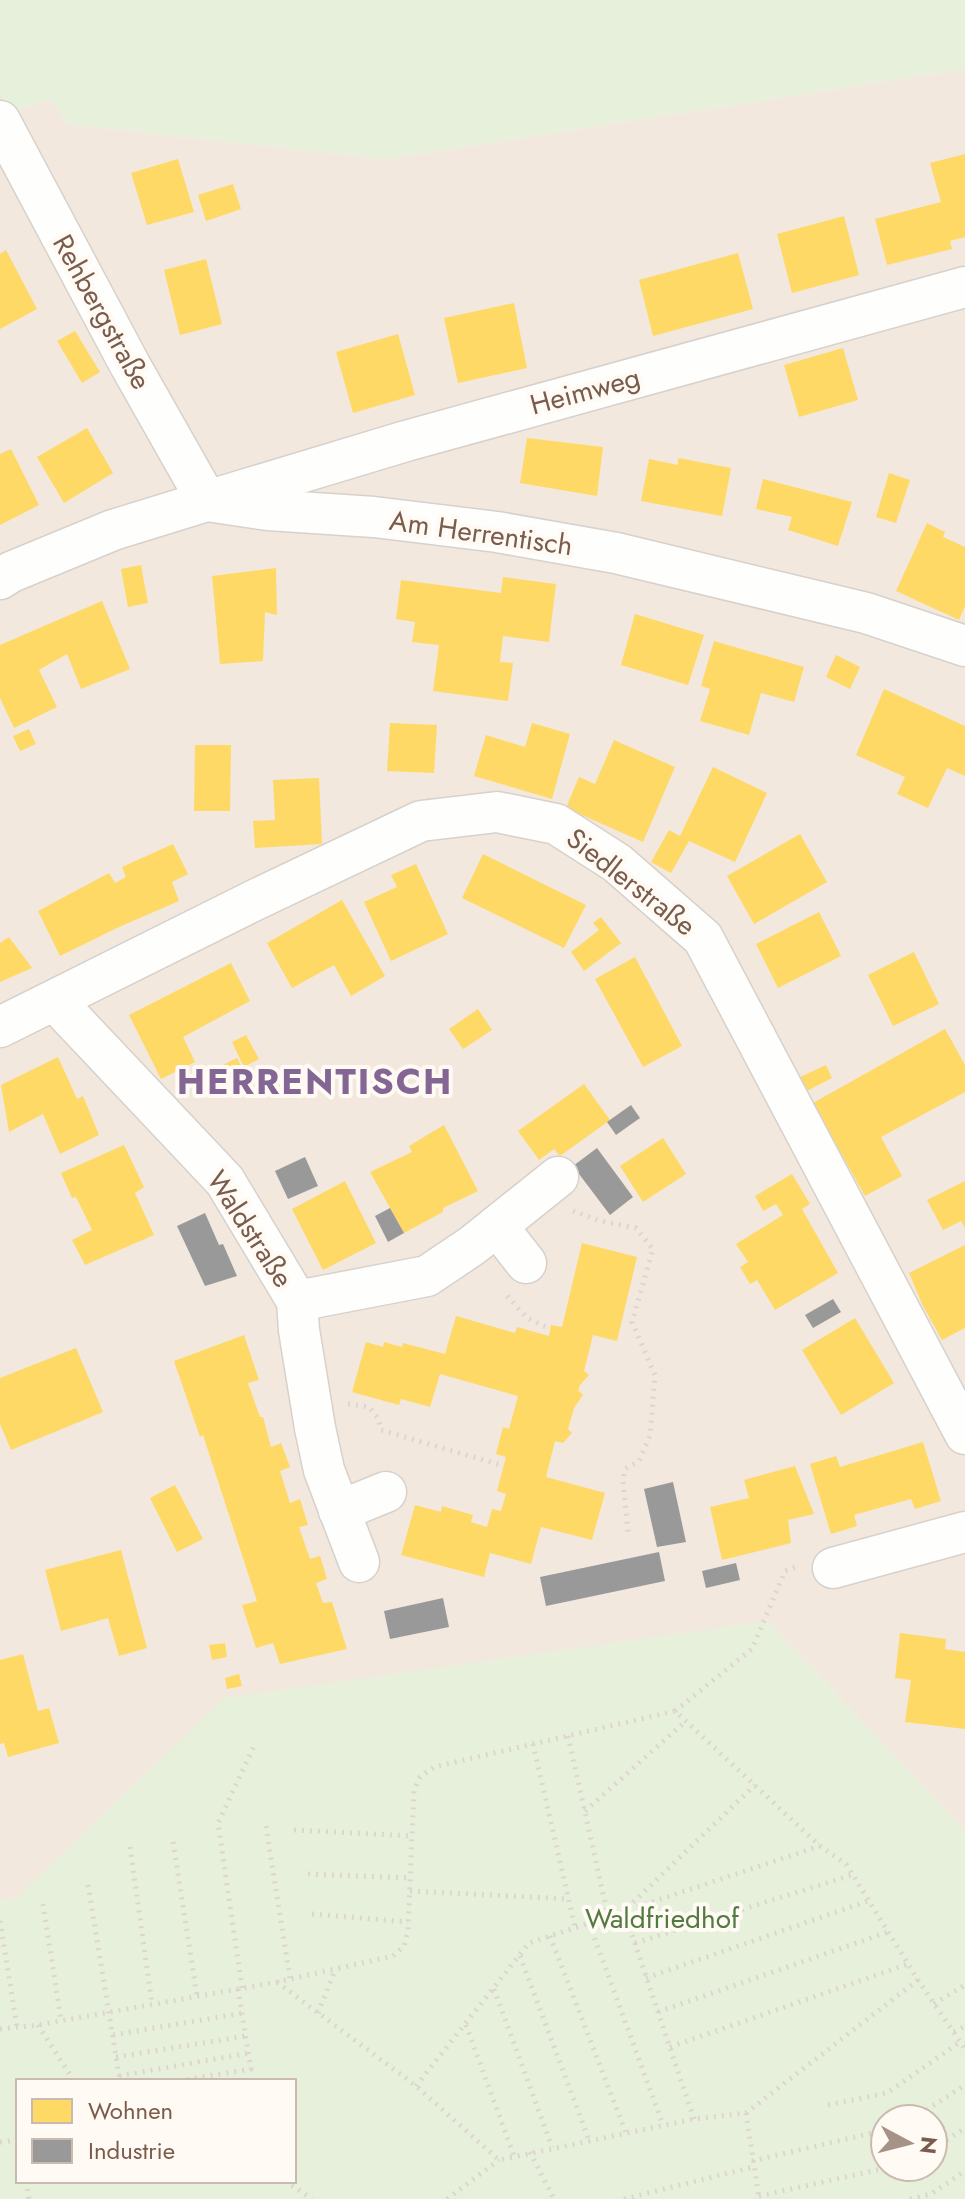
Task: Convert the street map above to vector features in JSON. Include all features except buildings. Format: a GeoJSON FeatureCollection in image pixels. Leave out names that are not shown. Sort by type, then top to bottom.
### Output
{"type":"FeatureCollection","features":[{"type":"Feature","properties":{"kind":"street","name":"Rehbergstraße"},"geometry":{"type":"LineString","coordinates":[[0,121],[130,365],[207,501]]}},
{"type":"Feature","properties":{"kind":"street","name":"Heimweg"},"geometry":{"type":"LineString","coordinates":[[207,501],[406,441],[965,287]]}},
{"type":"Feature","properties":{"kind":"street","name":"Am Herrentisch"},"geometry":{"type":"LineString","coordinates":[[0,579],[113,530],[207,501],[268,510],[374,517],[482,530],[616,553],[866,613],[965,646]]}},
{"type":"Feature","properties":{"kind":"street","name":"Siedlerstraße"},"geometry":{"type":"LineString","coordinates":[[0,1027],[421,821],[497,812],[556,824],[617,863],[703,938],[965,1434]]}},
{"type":"Feature","properties":{"kind":"street","name":"Waldstraße"},"geometry":{"type":"LineString","coordinates":[[55,1001],[225,1181],[297,1301],[299,1330],[324,1470],[359,1562]]}},
{"type":"Feature","properties":{"kind":"street"},"geometry":{"type":"LineString","coordinates":[[297,1301],[427,1276],[473,1245],[551,1183]]}},
{"type":"Feature","properties":{"kind":"street"},"geometry":{"type":"LineString","coordinates":[[497,1226],[526,1263]]}},
{"type":"Feature","properties":{"kind":"street"},"geometry":{"type":"LineString","coordinates":[[339,1511],[386,1492]]}},
{"type":"Feature","properties":{"kind":"street"},"geometry":{"type":"LineString","coordinates":[[833,1568],[965,1532]]}},
{"type":"Feature","properties":{"kind":"path"},"geometry":{"type":"LineString","coordinates":[[551,1183],[567,1209],[600,1221],[636,1228],[653,1249],[632,1322],[655,1375],[650,1436],[639,1461],[625,1469],[623,1481],[628,1532]]}},
{"type":"Feature","properties":{"kind":"path"},"geometry":{"type":"LineString","coordinates":[[313,1413],[349,1404],[369,1407],[378,1418],[381,1430],[504,1466]]}},
{"type":"Feature","properties":{"kind":"path"},"geometry":{"type":"LineString","coordinates":[[0,2029],[38,2025],[277,1982],[393,1956],[404,1946],[408,1922],[414,1791],[420,1777],[434,1767],[675,1711],[752,1649],[785,1571],[817,1561],[833,1568]]}},
{"type":"Feature","properties":{"kind":"path"},"geometry":{"type":"LineString","coordinates":[[675,1711],[820,1846],[846,1864],[965,2049]]}},
{"type":"Feature","properties":{"kind":"path"},"geometry":{"type":"LineString","coordinates":[[585,1811],[686,1721]]}},
{"type":"Feature","properties":{"kind":"path"},"geometry":{"type":"LineString","coordinates":[[568,1736],[608,1916]]}},
{"type":"Feature","properties":{"kind":"path"},"geometry":{"type":"LineString","coordinates":[[191,2079],[251,2069],[218,1823],[255,1744]]}},
{"type":"Feature","properties":{"kind":"path"},"geometry":{"type":"LineString","coordinates":[[533,1744],[575,1927]]}},
{"type":"Feature","properties":{"kind":"path"},"geometry":{"type":"LineString","coordinates":[[624,1911],[755,1785]]}},
{"type":"Feature","properties":{"kind":"path"},"geometry":{"type":"LineString","coordinates":[[266,1826],[290,1979]]}},
{"type":"Feature","properties":{"kind":"path"},"geometry":{"type":"LineString","coordinates":[[294,1830],[412,1836]]}},
{"type":"Feature","properties":{"kind":"path"},"geometry":{"type":"LineString","coordinates":[[173,1842],[197,1996]]}},
{"type":"Feature","properties":{"kind":"path"},"geometry":{"type":"LineString","coordinates":[[416,2086],[529,1943],[820,1846]]}},
{"type":"Feature","properties":{"kind":"path"},"geometry":{"type":"LineString","coordinates":[[130,1847],[152,2004]]}},
{"type":"Feature","properties":{"kind":"path"},"geometry":{"type":"LineString","coordinates":[[308,1874],[410,1878]]}},
{"type":"Feature","properties":{"kind":"path"},"geometry":{"type":"LineString","coordinates":[[635,1943],[852,1875]]}},
{"type":"Feature","properties":{"kind":"path"},"geometry":{"type":"LineString","coordinates":[[88,1885],[120,2078],[249,2053]]}},
{"type":"Feature","properties":{"kind":"path"},"geometry":{"type":"LineString","coordinates":[[410,1891],[569,1899]]}},
{"type":"Feature","properties":{"kind":"path"},"geometry":{"type":"LineString","coordinates":[[646,1978],[868,1901]]}},
{"type":"Feature","properties":{"kind":"path"},"geometry":{"type":"LineString","coordinates":[[43,1904],[61,2020]]}},
{"type":"Feature","properties":{"kind":"path"},"geometry":{"type":"LineString","coordinates":[[624,1911],[694,2119]]}},
{"type":"Feature","properties":{"kind":"path"},"geometry":{"type":"LineString","coordinates":[[312,1914],[408,1922]]}},
{"type":"Feature","properties":{"kind":"path"},"geometry":{"type":"LineString","coordinates":[[0,1921],[17,2027]]}},
{"type":"Feature","properties":{"kind":"path"},"geometry":{"type":"LineString","coordinates":[[589,1923],[663,2125]]}},
{"type":"Feature","properties":{"kind":"path"},"geometry":{"type":"LineString","coordinates":[[658,2012],[888,1932]]}},
{"type":"Feature","properties":{"kind":"path"},"geometry":{"type":"LineString","coordinates":[[550,1936],[626,2133]]}},
{"type":"Feature","properties":{"kind":"path"},"geometry":{"type":"LineString","coordinates":[[519,1955],[589,2140]]}},
{"type":"Feature","properties":{"kind":"path"},"geometry":{"type":"LineString","coordinates":[[670,2047],[908,1964]]}},
{"type":"Feature","properties":{"kind":"path"},"geometry":{"type":"LineString","coordinates":[[318,2013],[335,1969]]}},
{"type":"Feature","properties":{"kind":"path"},"geometry":{"type":"LineString","coordinates":[[447,2199],[499,2160],[694,2119],[746,2113],[918,1980]]}},
{"type":"Feature","properties":{"kind":"path"},"geometry":{"type":"LineString","coordinates":[[277,1982],[416,2086],[499,2160]]}},
{"type":"Feature","properties":{"kind":"path"},"geometry":{"type":"LineString","coordinates":[[934,2004],[965,1985]]}},
{"type":"Feature","properties":{"kind":"path"},"geometry":{"type":"LineString","coordinates":[[494,1988],[552,2147]]}},
{"type":"Feature","properties":{"kind":"path"},"geometry":{"type":"LineString","coordinates":[[113,2035],[243,2013]]}},
{"type":"Feature","properties":{"kind":"path"},"geometry":{"type":"LineString","coordinates":[[465,2024],[514,2156]]}},
{"type":"Feature","properties":{"kind":"path"},"geometry":{"type":"LineString","coordinates":[[38,2025],[73,2079]]}},
{"type":"Feature","properties":{"kind":"path"},"geometry":{"type":"LineString","coordinates":[[954,2032],[965,2026]]}},
{"type":"Feature","properties":{"kind":"path"},"geometry":{"type":"LineString","coordinates":[[116,2057],[246,2036]]}},
{"type":"Feature","properties":{"kind":"path"},"geometry":{"type":"LineString","coordinates":[[828,2105],[887,2093],[960,2042]]}},
{"type":"Feature","properties":{"kind":"path"},"geometry":{"type":"LineString","coordinates":[[937,2103],[965,2085]]}},
{"type":"Feature","properties":{"kind":"path"},"geometry":{"type":"LineString","coordinates":[[746,2113],[759,2198],[869,2172]]}},
{"type":"Feature","properties":{"kind":"path"},"geometry":{"type":"LineString","coordinates":[[624,2199],[869,2134]]}},
{"type":"Feature","properties":{"kind":"path"},"geometry":{"type":"LineString","coordinates":[[530,2152],[554,2199]]}},
{"type":"Feature","properties":{"kind":"path"},"geometry":{"type":"LineString","coordinates":[[910,2199],[931,2194],[965,2171]]}},
{"type":"Feature","properties":{"kind":"path"},"geometry":{"type":"LineString","coordinates":[[288,2183],[312,2199]]}},
{"type":"Feature","properties":{"kind":"shaded area"},"geometry":{"type":"Polygon","coordinates":[[[965,69],[965,1830],[767,1621],[15,1899],[0,1901],[0,94],[10,112],[51,99],[68,124],[386,159],[965,69]]]}},
{"type":"Feature","properties":{"kind":"green space"},"geometry":{"type":"Polygon","coordinates":[[[0,0],[965,0],[965,69],[386,159],[68,124],[51,99],[10,112],[0,94],[0,0]]]}},
{"type":"Feature","properties":{"kind":"green space","name":"Waldfriedhof"},"geometry":{"type":"Polygon","coordinates":[[[767,1621],[965,1830],[965,2199],[0,2199],[0,1901],[15,1899],[224,1698],[767,1621]]]}},
{"type":"Feature","properties":{"kind":"district","name":"HERRENTISCH"},"geometry":{"type":"Point","coordinates":[315,1081]}}]}
